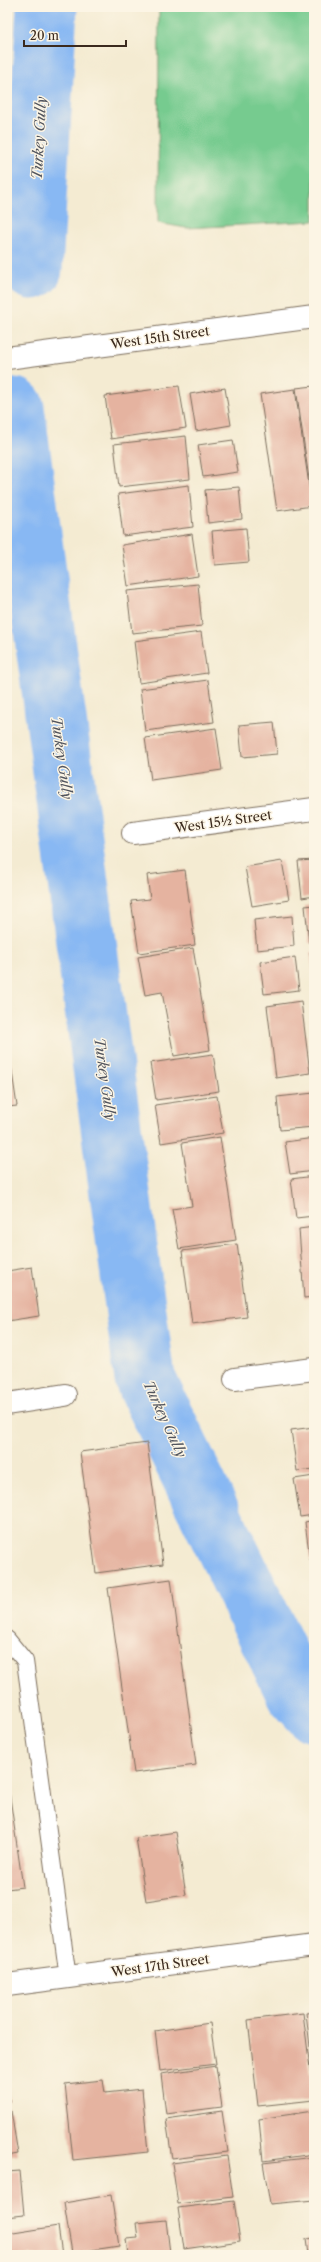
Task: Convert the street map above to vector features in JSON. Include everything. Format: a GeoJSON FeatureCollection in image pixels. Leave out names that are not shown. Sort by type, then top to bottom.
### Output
{"type":"FeatureCollection","features":[{"type":"Feature","properties":{"kind":"street","name":"West 15th Street"},"geometry":{"type":"LineString","coordinates":[[7,358],[314,317]]}},
{"type":"Feature","properties":{"kind":"street","name":"West 15½ Street"},"geometry":{"type":"LineString","coordinates":[[133,833],[314,809]]}},
{"type":"Feature","properties":{"kind":"street"},"geometry":{"type":"LineString","coordinates":[[235,1379],[314,1369]]}},
{"type":"Feature","properties":{"kind":"street"},"geometry":{"type":"LineString","coordinates":[[7,1404],[66,1395]]}},
{"type":"Feature","properties":{"kind":"street","name":"West 17th Street"},"geometry":{"type":"LineString","coordinates":[[7,1985],[314,1945]]}},
{"type":"Feature","properties":{"kind":"lane"},"geometry":{"type":"LineString","coordinates":[[7,1639],[25,1661],[68,1978]]}},
{"type":"Feature","properties":{"kind":"green space"},"geometry":{"type":"Polygon","coordinates":[[[159,7],[314,7],[314,221],[186,228],[158,223],[159,7]]]}},
{"type":"Feature","properties":{"kind":"building"},"geometry":{"type":"Polygon","coordinates":[[[179,386],[186,428],[111,439],[105,396],[179,386]]]}},
{"type":"Feature","properties":{"kind":"building"},"geometry":{"type":"Polygon","coordinates":[[[314,386],[314,507],[313,507],[296,388],[314,386]]]}},
{"type":"Feature","properties":{"kind":"building"},"geometry":{"type":"Polygon","coordinates":[[[225,388],[231,425],[196,431],[190,394],[225,388]]]}},
{"type":"Feature","properties":{"kind":"building"},"geometry":{"type":"Polygon","coordinates":[[[295,389],[312,506],[277,511],[260,394],[295,389]]]}},
{"type":"Feature","properties":{"kind":"building"},"geometry":{"type":"Polygon","coordinates":[[[186,436],[190,479],[119,487],[114,444],[186,436]]]}},
{"type":"Feature","properties":{"kind":"building"},"geometry":{"type":"Polygon","coordinates":[[[233,440],[238,472],[203,477],[198,445],[233,440]]]}},
{"type":"Feature","properties":{"kind":"building"},"geometry":{"type":"Polygon","coordinates":[[[189,485],[193,527],[123,536],[118,494],[189,485]]]}},
{"type":"Feature","properties":{"kind":"building"},"geometry":{"type":"Polygon","coordinates":[[[239,487],[242,519],[208,523],[205,490],[239,487]]]}},
{"type":"Feature","properties":{"kind":"building"},"geometry":{"type":"Polygon","coordinates":[[[246,528],[249,562],[215,565],[212,531],[246,528]]]}},
{"type":"Feature","properties":{"kind":"building"},"geometry":{"type":"Polygon","coordinates":[[[192,534],[198,576],[128,586],[122,545],[192,534]]]}},
{"type":"Feature","properties":{"kind":"building"},"geometry":{"type":"Polygon","coordinates":[[[198,584],[202,626],[132,633],[127,591],[198,584]]]}},
{"type":"Feature","properties":{"kind":"building"},"geometry":{"type":"Polygon","coordinates":[[[201,632],[207,673],[139,683],[134,641],[201,632]]]}},
{"type":"Feature","properties":{"kind":"building"},"geometry":{"type":"Polygon","coordinates":[[[208,680],[214,722],[145,731],[140,689],[208,680]]]}},
{"type":"Feature","properties":{"kind":"building"},"geometry":{"type":"Polygon","coordinates":[[[274,722],[277,754],[242,757],[239,725],[274,722]]]}},
{"type":"Feature","properties":{"kind":"building"},"geometry":{"type":"Polygon","coordinates":[[[216,728],[222,770],[151,780],[145,738],[216,728]]]}},
{"type":"Feature","properties":{"kind":"building"},"geometry":{"type":"Polygon","coordinates":[[[314,860],[314,896],[302,898],[298,861],[314,860]]]}},
{"type":"Feature","properties":{"kind":"building"},"geometry":{"type":"Polygon","coordinates":[[[282,861],[289,900],[252,906],[245,867],[282,861]]]}},
{"type":"Feature","properties":{"kind":"building"},"geometry":{"type":"Polygon","coordinates":[[[185,870],[195,945],[139,953],[131,901],[150,899],[147,875],[185,870]]]}},
{"type":"Feature","properties":{"kind":"building"},"geometry":{"type":"Polygon","coordinates":[[[314,905],[314,943],[309,943],[305,906],[314,905]]]}},
{"type":"Feature","properties":{"kind":"building"},"geometry":{"type":"Polygon","coordinates":[[[292,916],[294,946],[257,950],[254,920],[292,916]]]}},
{"type":"Feature","properties":{"kind":"building"},"geometry":{"type":"Polygon","coordinates":[[[193,948],[210,1050],[174,1056],[162,992],[145,995],[138,957],[193,948]]]}},
{"type":"Feature","properties":{"kind":"building"},"geometry":{"type":"Polygon","coordinates":[[[310,952],[314,952],[314,972],[313,972],[310,952]]]}},
{"type":"Feature","properties":{"kind":"building"},"geometry":{"type":"Polygon","coordinates":[[[295,957],[299,990],[264,994],[260,962],[295,957]]]}},
{"type":"Feature","properties":{"kind":"building"},"geometry":{"type":"Polygon","coordinates":[[[301,1001],[310,1073],[276,1078],[267,1006],[301,1001]]]}},
{"type":"Feature","properties":{"kind":"building"},"geometry":{"type":"Polygon","coordinates":[[[7,1038],[17,1106],[7,1107],[7,1038]]]}},
{"type":"Feature","properties":{"kind":"building"},"geometry":{"type":"Polygon","coordinates":[[[213,1054],[219,1091],[156,1100],[150,1063],[213,1054]]]}},
{"type":"Feature","properties":{"kind":"building"},"geometry":{"type":"Polygon","coordinates":[[[314,1093],[314,1127],[280,1130],[277,1097],[314,1093]]]}},
{"type":"Feature","properties":{"kind":"building"},"geometry":{"type":"Polygon","coordinates":[[[217,1096],[223,1133],[161,1143],[155,1105],[217,1096]]]}},
{"type":"Feature","properties":{"kind":"building"},"geometry":{"type":"Polygon","coordinates":[[[220,1137],[236,1240],[179,1249],[172,1209],[192,1206],[182,1143],[220,1137]]]}},
{"type":"Feature","properties":{"kind":"building"},"geometry":{"type":"Polygon","coordinates":[[[314,1138],[314,1171],[290,1174],[285,1142],[314,1138]]]}},
{"type":"Feature","properties":{"kind":"building"},"geometry":{"type":"Polygon","coordinates":[[[314,1176],[314,1216],[296,1218],[291,1179],[314,1176]]]}},
{"type":"Feature","properties":{"kind":"building"},"geometry":{"type":"Polygon","coordinates":[[[314,1227],[314,1297],[304,1298],[299,1229],[314,1227]]]}},
{"type":"Feature","properties":{"kind":"building"},"geometry":{"type":"Polygon","coordinates":[[[237,1244],[247,1317],[192,1324],[182,1251],[237,1244]]]}},
{"type":"Feature","properties":{"kind":"building"},"geometry":{"type":"Polygon","coordinates":[[[32,1267],[39,1316],[7,1321],[7,1271],[32,1267]]]}},
{"type":"Feature","properties":{"kind":"building"},"geometry":{"type":"Polygon","coordinates":[[[314,1427],[314,1469],[297,1471],[291,1430],[314,1427]]]}},
{"type":"Feature","properties":{"kind":"building"},"geometry":{"type":"Polygon","coordinates":[[[147,1443],[163,1564],[96,1573],[80,1452],[147,1443]]]}},
{"type":"Feature","properties":{"kind":"building"},"geometry":{"type":"Polygon","coordinates":[[[314,1476],[314,1515],[300,1517],[294,1479],[314,1476]]]}},
{"type":"Feature","properties":{"kind":"building"},"geometry":{"type":"Polygon","coordinates":[[[314,1520],[314,1560],[310,1560],[305,1522],[314,1520]]]}},
{"type":"Feature","properties":{"kind":"building"},"geometry":{"type":"Polygon","coordinates":[[[171,1579],[196,1765],[134,1773],[108,1588],[171,1579]]]}},
{"type":"Feature","properties":{"kind":"building"},"geometry":{"type":"Polygon","coordinates":[[[7,1777],[23,1887],[7,1889],[7,1777]]]}},
{"type":"Feature","properties":{"kind":"building"},"geometry":{"type":"Polygon","coordinates":[[[176,1832],[186,1895],[146,1901],[136,1838],[176,1832]]]}},
{"type":"Feature","properties":{"kind":"building"},"geometry":{"type":"Polygon","coordinates":[[[314,2012],[314,2055],[311,2055],[306,2013],[314,2012]]]}},
{"type":"Feature","properties":{"kind":"building"},"geometry":{"type":"Polygon","coordinates":[[[303,2013],[314,2100],[258,2106],[248,2020],[303,2013]]]}},
{"type":"Feature","properties":{"kind":"building"},"geometry":{"type":"Polygon","coordinates":[[[210,2023],[216,2064],[160,2071],[155,2031],[210,2023]]]}},
{"type":"Feature","properties":{"kind":"building"},"geometry":{"type":"Polygon","coordinates":[[[216,2066],[222,2107],[166,2114],[161,2074],[216,2066]]]}},
{"type":"Feature","properties":{"kind":"building"},"geometry":{"type":"Polygon","coordinates":[[[103,2080],[105,2093],[142,2089],[148,2152],[73,2160],[65,2084],[103,2080]]]}},
{"type":"Feature","properties":{"kind":"building"},"geometry":{"type":"Polygon","coordinates":[[[7,2085],[10,2101],[7,2101],[7,2085]]]}},
{"type":"Feature","properties":{"kind":"building"},"geometry":{"type":"Polygon","coordinates":[[[11,2111],[18,2154],[7,2156],[7,2112],[11,2111]]]}},
{"type":"Feature","properties":{"kind":"building"},"geometry":{"type":"Polygon","coordinates":[[[222,2111],[228,2152],[172,2159],[166,2119],[222,2111]]]}},
{"type":"Feature","properties":{"kind":"building"},"geometry":{"type":"Polygon","coordinates":[[[313,2111],[314,2154],[263,2161],[259,2119],[313,2111]]]}},
{"type":"Feature","properties":{"kind":"building"},"geometry":{"type":"Polygon","coordinates":[[[227,2156],[233,2197],[178,2204],[172,2163],[227,2156]]]}},
{"type":"Feature","properties":{"kind":"building"},"geometry":{"type":"Polygon","coordinates":[[[314,2157],[314,2200],[270,2204],[263,2163],[314,2157]]]}},
{"type":"Feature","properties":{"kind":"building"},"geometry":{"type":"Polygon","coordinates":[[[20,2171],[24,2215],[7,2217],[7,2172],[20,2171]]]}},
{"type":"Feature","properties":{"kind":"building"},"geometry":{"type":"Polygon","coordinates":[[[111,2195],[119,2246],[72,2253],[64,2203],[111,2195]]]}},
{"type":"Feature","properties":{"kind":"building"},"geometry":{"type":"Polygon","coordinates":[[[234,2201],[240,2241],[184,2249],[178,2208],[234,2201]]]}},
{"type":"Feature","properties":{"kind":"building"},"geometry":{"type":"Polygon","coordinates":[[[166,2220],[170,2253],[128,2255],[126,2239],[138,2238],[136,2223],[166,2220]]]}},
{"type":"Feature","properties":{"kind":"building"},"geometry":{"type":"Polygon","coordinates":[[[58,2226],[62,2255],[7,2255],[7,2234],[58,2226]]]}},
{"type":"Feature","properties":{"kind":"building"},"geometry":{"type":"Polygon","coordinates":[[[314,2238],[314,2255],[308,2255],[306,2239],[314,2238]]]}},
{"type":"Feature","properties":{"kind":"waterway","name":"Turkey Gully"},"geometry":{"type":"LineString","coordinates":[[32,269],[47,7]]}},
{"type":"Feature","properties":{"kind":"waterway","name":"Turkey Gully"},"geometry":{"type":"LineString","coordinates":[[14,408],[145,1379],[296,1692],[314,1712]]}}]}
